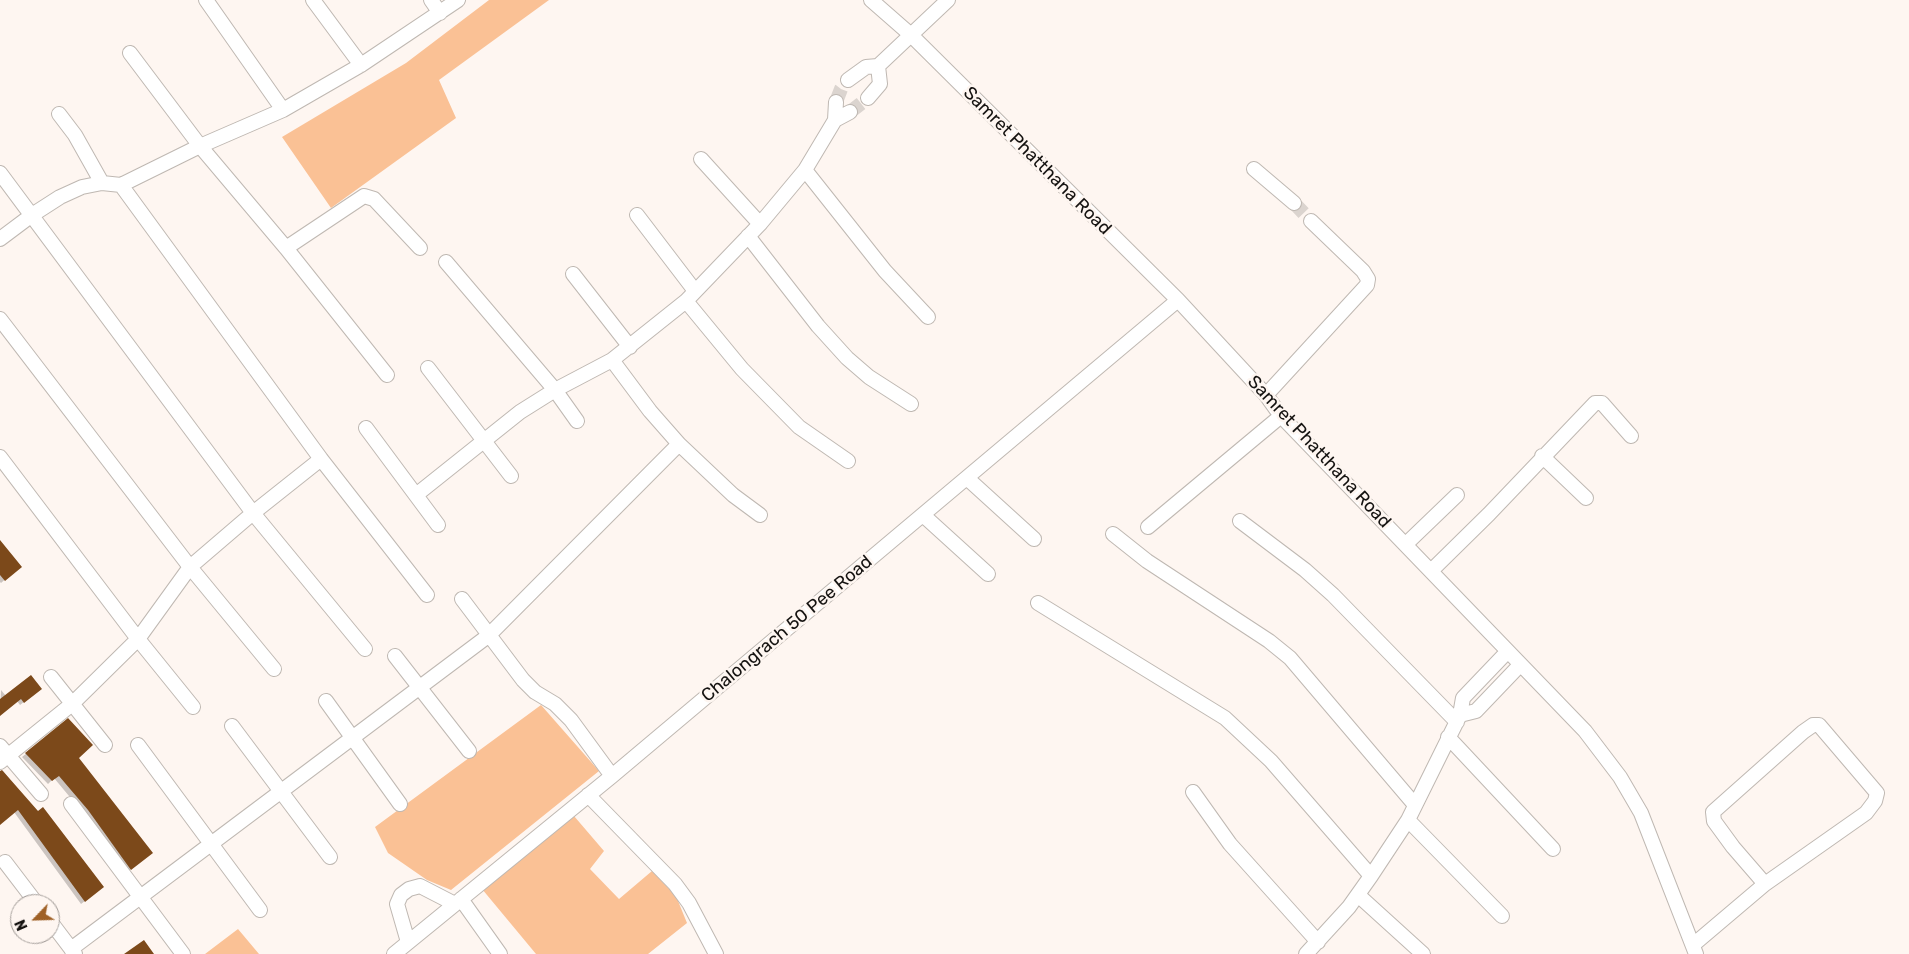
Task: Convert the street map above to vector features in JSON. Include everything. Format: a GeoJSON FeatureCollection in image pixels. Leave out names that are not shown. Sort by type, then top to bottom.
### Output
{"type":"FeatureCollection","features":[{"type":"Feature","properties":{"kind":"street"},"geometry":{"type":"LineString","coordinates":[[206,0],[283,110]]}},
{"type":"Feature","properties":{"kind":"street"},"geometry":{"type":"LineString","coordinates":[[313,0],[361,65]]}},
{"type":"Feature","properties":{"kind":"street"},"geometry":{"type":"LineString","coordinates":[[431,0],[440,12]]}},
{"type":"Feature","properties":{"kind":"street"},"geometry":{"type":"LineString","coordinates":[[0,239],[60,197],[82,187],[102,184],[121,185],[200,146],[283,110],[361,65],[458,0]]}},
{"type":"Feature","properties":{"kind":"street","name":"Samret Phatthana Road"},"geometry":{"type":"LineString","coordinates":[[871,0],[906,40],[1178,300],[1266,395],[1281,416],[1406,544],[1506,652],[1585,731],[1620,777],[1641,813],[1695,950]]}},
{"type":"Feature","properties":{"kind":"street"},"geometry":{"type":"LineString","coordinates":[[848,80],[866,67],[881,64],[948,0]]}},
{"type":"Feature","properties":{"kind":"street"},"geometry":{"type":"LineString","coordinates":[[130,53],[200,146],[286,248],[387,375]]}},
{"type":"Feature","properties":{"kind":"street"},"geometry":{"type":"LineString","coordinates":[[868,98],[880,84],[881,64]]}},
{"type":"Feature","properties":{"kind":"street"},"geometry":{"type":"LineString","coordinates":[[416,495],[520,412],[555,390],[612,360],[691,296],[760,224],[805,170],[835,120],[836,102]]}},
{"type":"Feature","properties":{"kind":"street"},"geometry":{"type":"LineString","coordinates":[[835,120],[850,112]]}},
{"type":"Feature","properties":{"kind":"street"},"geometry":{"type":"LineString","coordinates":[[59,114],[76,135],[102,184]]}},
{"type":"Feature","properties":{"kind":"street"},"geometry":{"type":"LineString","coordinates":[[701,159],[760,224]]}},
{"type":"Feature","properties":{"kind":"street"},"geometry":{"type":"LineString","coordinates":[[1254,169],[1294,203]]}},
{"type":"Feature","properties":{"kind":"street"},"geometry":{"type":"LineString","coordinates":[[805,170],[885,271],[928,317]]}},
{"type":"Feature","properties":{"kind":"street"},"geometry":{"type":"LineString","coordinates":[[0,173],[252,513],[365,649]]}},
{"type":"Feature","properties":{"kind":"street"},"geometry":{"type":"LineString","coordinates":[[121,185],[321,459],[427,595]]}},
{"type":"Feature","properties":{"kind":"street"},"geometry":{"type":"LineString","coordinates":[[286,248],[364,196],[374,199],[420,248]]}},
{"type":"Feature","properties":{"kind":"street"},"geometry":{"type":"LineString","coordinates":[[636,215],[742,369],[793,421],[848,461]]}},
{"type":"Feature","properties":{"kind":"street"},"geometry":{"type":"LineString","coordinates":[[1266,395],[1367,285],[1368,279],[1362,271],[1311,221]]}},
{"type":"Feature","properties":{"kind":"street"},"geometry":{"type":"LineString","coordinates":[[748,236],[818,326],[847,358],[869,377],[911,404]]}},
{"type":"Feature","properties":{"kind":"street"},"geometry":{"type":"LineString","coordinates":[[446,262],[555,390],[577,421]]}},
{"type":"Feature","properties":{"kind":"street"},"geometry":{"type":"LineString","coordinates":[[573,274],[630,347]]}},
{"type":"Feature","properties":{"kind":"street","name":"Chalongrach 50 Pee Road"},"geometry":{"type":"LineString","coordinates":[[395,954],[588,796],[968,479],[1178,300]]}},
{"type":"Feature","properties":{"kind":"street"},"geometry":{"type":"LineString","coordinates":[[0,319],[190,567],[274,669]]}},
{"type":"Feature","properties":{"kind":"street"},"geometry":{"type":"LineString","coordinates":[[612,360],[650,411],[679,444],[733,495],[760,515]]}},
{"type":"Feature","properties":{"kind":"street"},"geometry":{"type":"LineString","coordinates":[[428,368],[512,476]]}},
{"type":"Feature","properties":{"kind":"street"},"geometry":{"type":"LineString","coordinates":[[1431,571],[1489,514],[1542,456],[1595,403],[1602,403],[1631,436]]}},
{"type":"Feature","properties":{"kind":"street"},"geometry":{"type":"LineString","coordinates":[[1148,527],[1281,416]]}},
{"type":"Feature","properties":{"kind":"street"},"geometry":{"type":"LineString","coordinates":[[366,428],[438,525]]}},
{"type":"Feature","properties":{"kind":"street"},"geometry":{"type":"LineString","coordinates":[[60,935],[73,951],[139,897],[488,636],[679,444]]}},
{"type":"Feature","properties":{"kind":"street"},"geometry":{"type":"LineString","coordinates":[[1542,456],[1586,498]]}},
{"type":"Feature","properties":{"kind":"street"},"geometry":{"type":"LineString","coordinates":[[0,457],[138,639],[193,707]]}},
{"type":"Feature","properties":{"kind":"street"},"geometry":{"type":"LineString","coordinates":[[41,794],[3,754],[72,704],[138,639],[190,567],[252,513],[321,459]]}},
{"type":"Feature","properties":{"kind":"street"},"geometry":{"type":"LineString","coordinates":[[968,479],[1034,539]]}},
{"type":"Feature","properties":{"kind":"street"},"geometry":{"type":"LineString","coordinates":[[1406,544],[1457,494]]}},
{"type":"Feature","properties":{"kind":"street"},"geometry":{"type":"LineString","coordinates":[[923,515],[988,574]]}},
{"type":"Feature","properties":{"kind":"street"},"geometry":{"type":"LineString","coordinates":[[1240,521],[1305,570],[1333,595],[1459,719]]}},
{"type":"Feature","properties":{"kind":"street"},"geometry":{"type":"LineString","coordinates":[[1113,534],[1147,561],[1269,641],[1290,658],[1415,805]]}},
{"type":"Feature","properties":{"kind":"street"},"geometry":{"type":"LineString","coordinates":[[462,599],[523,680],[535,692],[555,704],[571,720],[612,776]]}},
{"type":"Feature","properties":{"kind":"street"},"geometry":{"type":"LineString","coordinates":[[1038,603],[1225,718],[1271,761],[1371,876]]}},
{"type":"Feature","properties":{"kind":"street"},"geometry":{"type":"LineString","coordinates":[[1306,954],[1358,895],[1371,876],[1408,820],[1448,737],[1459,719],[1463,698],[1506,652]]}},
{"type":"Feature","properties":{"kind":"street"},"geometry":{"type":"LineString","coordinates":[[395,656],[469,751]]}},
{"type":"Feature","properties":{"kind":"street"},"geometry":{"type":"LineString","coordinates":[[1459,719],[1476,711],[1520,666]]}},
{"type":"Feature","properties":{"kind":"street"},"geometry":{"type":"LineString","coordinates":[[51,677],[105,744]]}},
{"type":"Feature","properties":{"kind":"street"},"geometry":{"type":"LineString","coordinates":[[326,701],[400,804]]}},
{"type":"Feature","properties":{"kind":"street"},"geometry":{"type":"LineString","coordinates":[[1695,950],[1765,884],[1866,812],[1877,798],[1877,793],[1819,725],[1813,725],[1803,732],[1713,812],[1714,821],[1733,847],[1765,884]]}},
{"type":"Feature","properties":{"kind":"street"},"geometry":{"type":"LineString","coordinates":[[232,726],[282,790],[330,857]]}},
{"type":"Feature","properties":{"kind":"street"},"geometry":{"type":"LineString","coordinates":[[1448,737],[1554,849]]}},
{"type":"Feature","properties":{"kind":"street"},"geometry":{"type":"LineString","coordinates":[[138,745],[260,910]]}},
{"type":"Feature","properties":{"kind":"street"},"geometry":{"type":"LineString","coordinates":[[1193,792],[1230,844],[1318,942]]}},
{"type":"Feature","properties":{"kind":"street"},"geometry":{"type":"LineString","coordinates":[[588,796],[675,884],[689,904],[716,954]]}},
{"type":"Feature","properties":{"kind":"street"},"geometry":{"type":"LineString","coordinates":[[71,804],[183,954]]}},
{"type":"Feature","properties":{"kind":"street"},"geometry":{"type":"LineString","coordinates":[[1408,820],[1502,916]]}},
{"type":"Feature","properties":{"kind":"street"},"geometry":{"type":"LineString","coordinates":[[5,862],[29,894]]}},
{"type":"Feature","properties":{"kind":"street"},"geometry":{"type":"LineString","coordinates":[[408,942],[397,904],[401,895],[409,889],[420,886],[458,901],[500,954]]}},
{"type":"Feature","properties":{"kind":"street"},"geometry":{"type":"LineString","coordinates":[[1358,895],[1423,954]]}},
{"type":"Feature","properties":{"kind":"shaded area"},"geometry":{"type":"Polygon","coordinates":[[[489,0],[549,0],[439,80],[456,118],[331,208],[282,137],[406,63],[489,0]]]}},
{"type":"Feature","properties":{"kind":"shaded area"},"geometry":{"type":"Polygon","coordinates":[[[541,705],[599,771],[451,890],[427,880],[388,853],[375,827],[541,705]]]}},
{"type":"Feature","properties":{"kind":"shaded area"},"geometry":{"type":"Polygon","coordinates":[[[574,816],[604,851],[590,869],[619,899],[652,871],[676,896],[687,923],[648,954],[536,954],[482,889],[574,816]]]}},
{"type":"Feature","properties":{"kind":"shaded area"},"geometry":{"type":"Polygon","coordinates":[[[238,929],[259,954],[205,954],[238,929]]]}},
{"type":"Feature","properties":{"kind":"building"},"geometry":{"type":"Polygon","coordinates":[[[0,540],[22,567],[5,581],[0,575],[0,540]]]}},
{"type":"Feature","properties":{"kind":"building"},"geometry":{"type":"Polygon","coordinates":[[[31,675],[42,689],[24,703],[21,699],[0,716],[0,699],[31,675]]]}},
{"type":"Feature","properties":{"kind":"building"},"geometry":{"type":"Polygon","coordinates":[[[68,718],[93,745],[79,758],[153,853],[131,870],[88,810],[59,776],[52,781],[25,753],[68,718]]]}},
{"type":"Feature","properties":{"kind":"building"},"geometry":{"type":"Polygon","coordinates":[[[2,770],[38,811],[43,807],[104,887],[85,902],[18,810],[0,825],[0,771],[2,770]]]}},
{"type":"Feature","properties":{"kind":"building"},"geometry":{"type":"Polygon","coordinates":[[[144,940],[154,954],[124,954],[144,940]]]}},
{"type":"Feature","properties":{"kind":"tunnel"},"geometry":{"type":"LineString","coordinates":[[836,102],[841,89],[848,80]]}},
{"type":"Feature","properties":{"kind":"tunnel"},"geometry":{"type":"LineString","coordinates":[[850,112],[868,98]]}},
{"type":"Feature","properties":{"kind":"tunnel"},"geometry":{"type":"LineString","coordinates":[[1294,203],[1311,221]]}}]}
